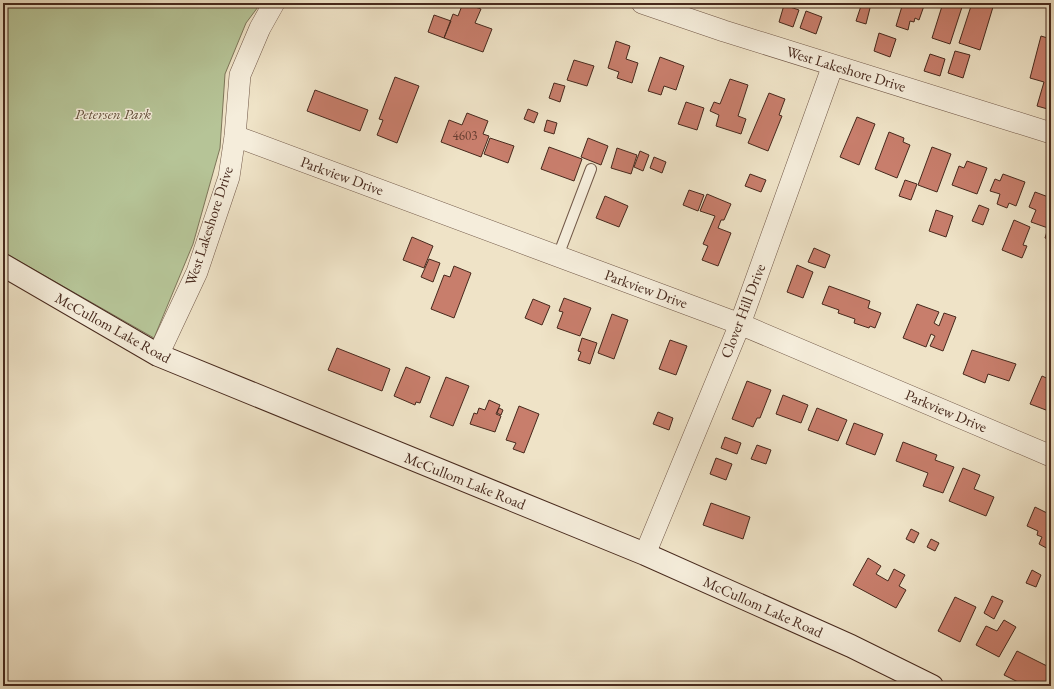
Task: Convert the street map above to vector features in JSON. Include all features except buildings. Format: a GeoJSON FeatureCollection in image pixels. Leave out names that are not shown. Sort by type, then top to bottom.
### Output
{"type":"FeatureCollection","features":[{"type":"Feature","properties":{"kind":"street","name":"West Lakeshore Drive"},"geometry":{"type":"LineString","coordinates":[[158,355],[197,272],[229,177],[235,136],[240,76],[260,28],[274,3]]}},
{"type":"Feature","properties":{"kind":"street","name":"West Lakeshore Drive"},"geometry":{"type":"LineString","coordinates":[[642,3],[724,31],[1051,133]]}},
{"type":"Feature","properties":{"kind":"street","name":"Clover Hill Drive"},"geometry":{"type":"LineString","coordinates":[[645,554],[740,324],[834,65]]}},
{"type":"Feature","properties":{"kind":"street","name":"Parkview Drive"},"geometry":{"type":"LineString","coordinates":[[235,136],[740,324],[1051,456]]}},
{"type":"Feature","properties":{"kind":"street","name":"McCullom Lake Road"},"geometry":{"type":"LineString","coordinates":[[3,265],[158,355],[645,554],[851,646],[932,686]]}},
{"type":"Feature","properties":{"kind":"lane"},"geometry":{"type":"LineString","coordinates":[[558,256],[591,169]]}},
{"type":"Feature","properties":{"kind":"green space","name":"Petersen Park"},"geometry":{"type":"Polygon","coordinates":[[[3,3],[261,3],[246,23],[225,74],[220,148],[193,244],[154,338],[3,252],[3,3]]]}}]}
